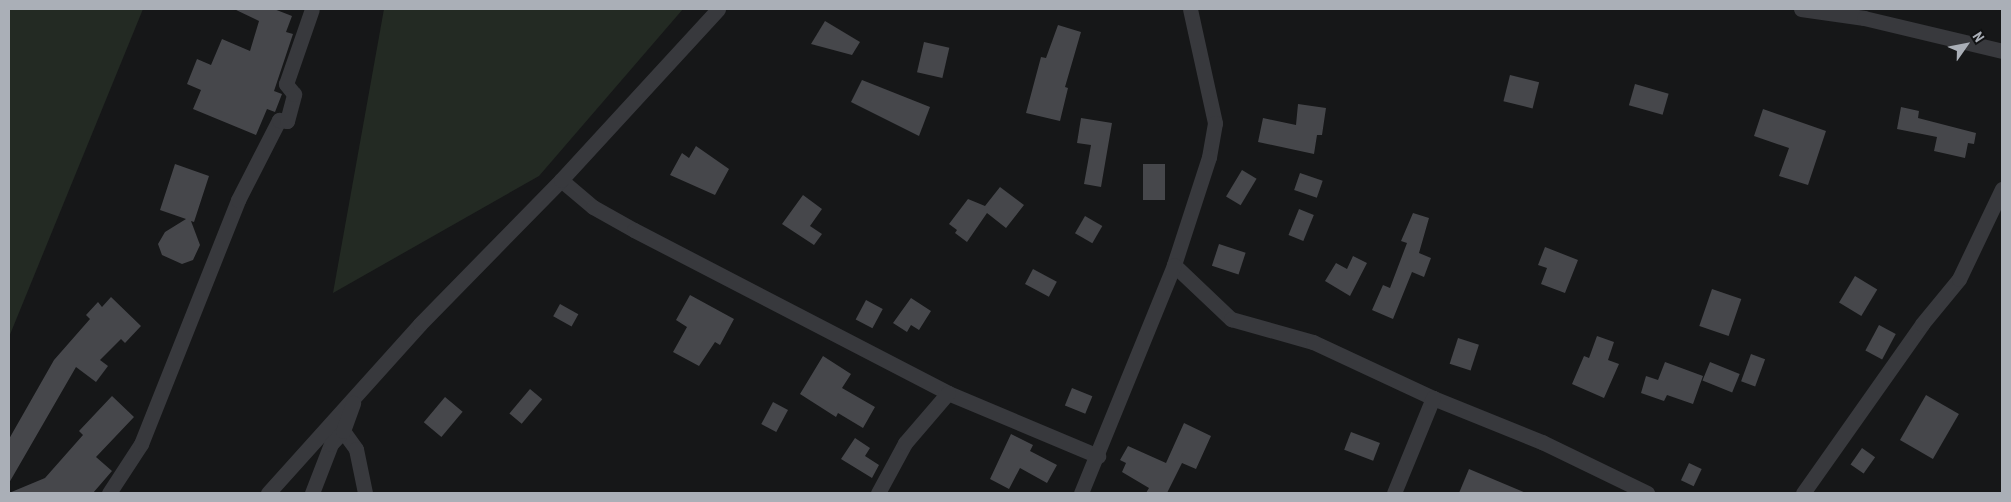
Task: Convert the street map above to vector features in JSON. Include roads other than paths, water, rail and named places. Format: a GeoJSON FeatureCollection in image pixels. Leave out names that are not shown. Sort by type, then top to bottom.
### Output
{"type":"FeatureCollection","features":[{"type":"Feature","properties":{"kind":"street"},"geometry":{"type":"LineString","coordinates":[[109,493],[141,444],[238,200],[279,120],[287,121],[294,94],[286,84],[312,9]]}},
{"type":"Feature","properties":{"kind":"street"},"geometry":{"type":"LineString","coordinates":[[268,493],[356,394],[561,180],[718,9]]}},
{"type":"Feature","properties":{"kind":"street"},"geometry":{"type":"LineString","coordinates":[[1081,493],[1098,456],[1174,265],[1209,156],[1215,123],[1190,9]]}},
{"type":"Feature","properties":{"kind":"street"},"geometry":{"type":"LineString","coordinates":[[1801,9],[1864,18],[2002,51]]}},
{"type":"Feature","properties":{"kind":"street"},"geometry":{"type":"LineString","coordinates":[[561,180],[593,207],[634,230],[948,393],[1098,456]]}},
{"type":"Feature","properties":{"kind":"street"},"geometry":{"type":"LineString","coordinates":[[1803,493],[1922,324],[1959,279],[2002,189]]}},
{"type":"Feature","properties":{"kind":"street"},"geometry":{"type":"LineString","coordinates":[[1174,265],[1232,319],[1313,342],[1433,398],[1542,442],[1638,492]]}},
{"type":"Feature","properties":{"kind":"street"},"geometry":{"type":"LineString","coordinates":[[878,493],[905,443],[948,393]]}},
{"type":"Feature","properties":{"kind":"street"},"geometry":{"type":"LineString","coordinates":[[312,493],[331,444],[343,431],[356,394]]}},
{"type":"Feature","properties":{"kind":"street"},"geometry":{"type":"LineString","coordinates":[[1394,493],[1433,398]]}},
{"type":"Feature","properties":{"kind":"street"},"geometry":{"type":"LineString","coordinates":[[343,431],[356,449],[365,493]]}}]}
